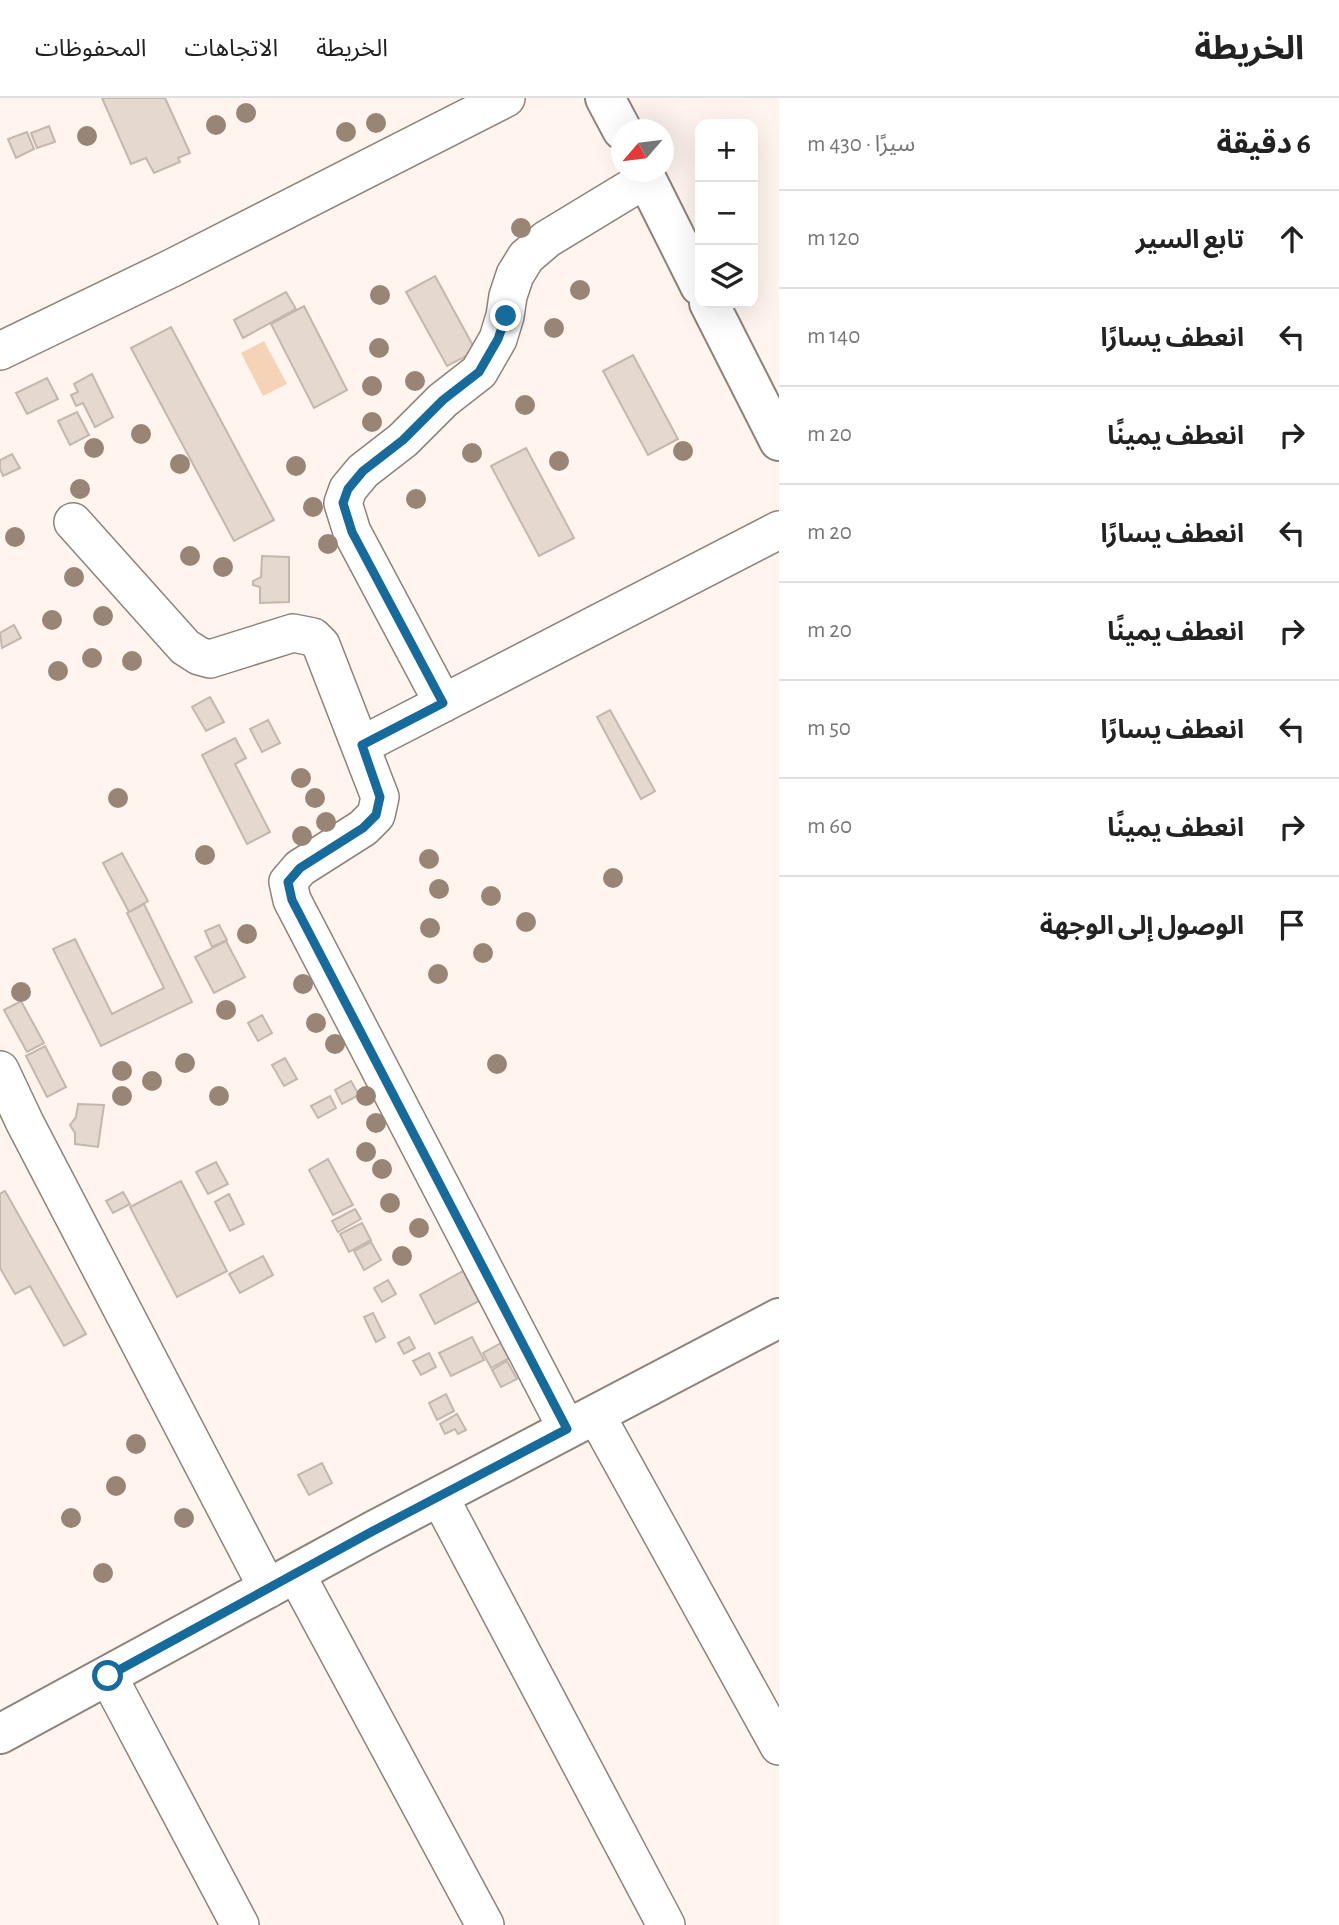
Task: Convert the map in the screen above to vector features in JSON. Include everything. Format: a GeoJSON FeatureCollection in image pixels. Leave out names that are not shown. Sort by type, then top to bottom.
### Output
{"type":"FeatureCollection","features":[{"type":"Feature","properties":{"kind":"street"},"geometry":{"type":"LineString","coordinates":[[0,351],[172,268],[506,98]]}},
{"type":"Feature","properties":{"kind":"street"},"geometry":{"type":"LineString","coordinates":[[605,98],[616,119]]}},
{"type":"Feature","properties":{"kind":"street"},"geometry":{"type":"LineString","coordinates":[[443,703],[352,532],[343,503],[348,489],[363,471],[403,440],[443,400],[479,372],[498,339],[512,286],[526,257],[547,239],[633,182]]}},
{"type":"Feature","properties":{"kind":"street"},"geometry":{"type":"LineString","coordinates":[[648,182],[695,276]]}},
{"type":"Feature","properties":{"kind":"street"},"geometry":{"type":"LineString","coordinates":[[712,308],[779,441]]}},
{"type":"Feature","properties":{"kind":"street"},"geometry":{"type":"LineString","coordinates":[[73,522],[185,648],[199,656],[210,659],[293,633],[313,637],[321,645],[380,797],[376,815],[363,828],[300,868],[288,882],[292,900],[582,1422],[779,1746]]}},
{"type":"Feature","properties":{"kind":"street"},"geometry":{"type":"LineString","coordinates":[[362,745],[779,530]]}},
{"type":"Feature","properties":{"kind":"street"},"geometry":{"type":"LineString","coordinates":[[0,1070],[13,1130],[485,1925]]}},
{"type":"Feature","properties":{"kind":"street"},"geometry":{"type":"LineString","coordinates":[[0,1734],[373,1531],[779,1318]]}},
{"type":"Feature","properties":{"kind":"street"},"geometry":{"type":"LineString","coordinates":[[440,1498],[666,1925]]}},
{"type":"Feature","properties":{"kind":"street"},"geometry":{"type":"LineString","coordinates":[[108,1676],[240,1925]]}},
{"type":"Feature","properties":{"kind":"shaded area"},"geometry":{"type":"Polygon","coordinates":[[[264,341],[287,384],[263,396],[241,353],[264,341]]]}},
{"type":"Feature","properties":{"kind":"building"},"geometry":{"type":"Polygon","coordinates":[[[102,98],[165,98],[190,153],[178,158],[180,162],[154,173],[146,158],[131,164],[102,98]]]}},
{"type":"Feature","properties":{"kind":"building"},"geometry":{"type":"Polygon","coordinates":[[[49,126],[55,142],[37,148],[31,133],[49,126]]]}},
{"type":"Feature","properties":{"kind":"building"},"geometry":{"type":"Polygon","coordinates":[[[27,132],[34,149],[16,158],[8,139],[27,132]]]}},
{"type":"Feature","properties":{"kind":"building"},"geometry":{"type":"Polygon","coordinates":[[[435,276],[476,351],[447,366],[406,292],[435,276]]]}},
{"type":"Feature","properties":{"kind":"building"},"geometry":{"type":"Polygon","coordinates":[[[286,292],[296,309],[243,338],[234,320],[286,292]]]}},
{"type":"Feature","properties":{"kind":"building"},"geometry":{"type":"Polygon","coordinates":[[[304,306],[347,390],[314,408],[271,324],[304,306]]]}},
{"type":"Feature","properties":{"kind":"building"},"geometry":{"type":"Polygon","coordinates":[[[171,327],[274,520],[234,541],[131,348],[171,327]]]}},
{"type":"Feature","properties":{"kind":"building"},"geometry":{"type":"Polygon","coordinates":[[[633,355],[678,439],[648,455],[603,371],[633,355]]]}},
{"type":"Feature","properties":{"kind":"building"},"geometry":{"type":"Polygon","coordinates":[[[92,374],[113,417],[95,427],[83,403],[76,406],[71,395],[78,392],[74,384],[92,374]]]}},
{"type":"Feature","properties":{"kind":"building"},"geometry":{"type":"Polygon","coordinates":[[[47,378],[58,399],[27,414],[16,393],[47,378]]]}},
{"type":"Feature","properties":{"kind":"building"},"geometry":{"type":"Polygon","coordinates":[[[77,412],[89,435],[70,445],[58,421],[77,412]]]}},
{"type":"Feature","properties":{"kind":"building"},"geometry":{"type":"Polygon","coordinates":[[[526,448],[574,538],[539,556],[491,466],[526,448]]]}},
{"type":"Feature","properties":{"kind":"building"},"geometry":{"type":"Polygon","coordinates":[[[12,454],[20,468],[3,476],[0,460],[12,454]]]}},
{"type":"Feature","properties":{"kind":"building"},"geometry":{"type":"Polygon","coordinates":[[[262,556],[289,557],[289,602],[260,603],[260,587],[253,585],[253,581],[261,577],[262,556]]]}},
{"type":"Feature","properties":{"kind":"building"},"geometry":{"type":"Polygon","coordinates":[[[14,625],[21,638],[2,648],[0,633],[14,625]]]}},
{"type":"Feature","properties":{"kind":"building"},"geometry":{"type":"Polygon","coordinates":[[[210,697],[224,722],[206,731],[192,707],[210,697]]]}},
{"type":"Feature","properties":{"kind":"building"},"geometry":{"type":"Polygon","coordinates":[[[610,710],[655,791],[641,799],[597,717],[610,710]]]}},
{"type":"Feature","properties":{"kind":"building"},"geometry":{"type":"Polygon","coordinates":[[[268,720],[280,743],[262,752],[250,729],[268,720]]]}},
{"type":"Feature","properties":{"kind":"building"},"geometry":{"type":"Polygon","coordinates":[[[235,738],[246,758],[235,764],[270,832],[247,844],[202,755],[235,738]]]}},
{"type":"Feature","properties":{"kind":"building"},"geometry":{"type":"Polygon","coordinates":[[[122,853],[148,901],[129,912],[103,863],[122,853]]]}},
{"type":"Feature","properties":{"kind":"building"},"geometry":{"type":"Polygon","coordinates":[[[144,904],[192,1002],[101,1046],[53,949],[75,939],[112,1014],[164,988],[127,913],[144,904]]]}},
{"type":"Feature","properties":{"kind":"building"},"geometry":{"type":"Polygon","coordinates":[[[219,925],[227,940],[212,947],[205,931],[219,925]]]}},
{"type":"Feature","properties":{"kind":"building"},"geometry":{"type":"Polygon","coordinates":[[[226,941],[245,977],[214,993],[195,957],[226,941]]]}},
{"type":"Feature","properties":{"kind":"building"},"geometry":{"type":"Polygon","coordinates":[[[21,1001],[44,1043],[27,1052],[4,1010],[21,1001]]]}},
{"type":"Feature","properties":{"kind":"building"},"geometry":{"type":"Polygon","coordinates":[[[262,1015],[272,1033],[258,1041],[248,1023],[262,1015]]]}},
{"type":"Feature","properties":{"kind":"building"},"geometry":{"type":"Polygon","coordinates":[[[45,1046],[66,1087],[47,1097],[26,1056],[45,1046]]]}},
{"type":"Feature","properties":{"kind":"building"},"geometry":{"type":"Polygon","coordinates":[[[285,1058],[297,1079],[284,1086],[272,1065],[285,1058]]]}},
{"type":"Feature","properties":{"kind":"building"},"geometry":{"type":"Polygon","coordinates":[[[351,1081],[359,1095],[342,1104],[335,1090],[351,1081]]]}},
{"type":"Feature","properties":{"kind":"building"},"geometry":{"type":"Polygon","coordinates":[[[330,1096],[336,1108],[318,1118],[311,1106],[330,1096]]]}},
{"type":"Feature","properties":{"kind":"building"},"geometry":{"type":"Polygon","coordinates":[[[78,1104],[104,1105],[98,1147],[75,1144],[75,1133],[70,1125],[76,1117],[78,1104]]]}},
{"type":"Feature","properties":{"kind":"building"},"geometry":{"type":"Polygon","coordinates":[[[328,1159],[353,1205],[333,1215],[309,1170],[328,1159]]]}},
{"type":"Feature","properties":{"kind":"building"},"geometry":{"type":"Polygon","coordinates":[[[216,1162],[228,1184],[208,1194],[196,1172],[216,1162]]]}},
{"type":"Feature","properties":{"kind":"building"},"geometry":{"type":"Polygon","coordinates":[[[181,1181],[227,1271],[177,1297],[130,1207],[181,1181]]]}},
{"type":"Feature","properties":{"kind":"building"},"geometry":{"type":"Polygon","coordinates":[[[5,1191],[86,1334],[64,1346],[30,1286],[15,1294],[0,1268],[0,1194],[5,1191]]]}},
{"type":"Feature","properties":{"kind":"building"},"geometry":{"type":"Polygon","coordinates":[[[123,1192],[130,1204],[113,1213],[106,1201],[123,1192]]]}},
{"type":"Feature","properties":{"kind":"building"},"geometry":{"type":"Polygon","coordinates":[[[229,1194],[244,1224],[230,1231],[215,1202],[229,1194]]]}},
{"type":"Feature","properties":{"kind":"building"},"geometry":{"type":"Polygon","coordinates":[[[355,1209],[361,1219],[338,1232],[332,1221],[355,1209]]]}},
{"type":"Feature","properties":{"kind":"building"},"geometry":{"type":"Polygon","coordinates":[[[362,1223],[371,1240],[349,1252],[340,1234],[362,1223]]]}},
{"type":"Feature","properties":{"kind":"building"},"geometry":{"type":"Polygon","coordinates":[[[371,1242],[381,1260],[364,1270],[354,1251],[371,1242]]]}},
{"type":"Feature","properties":{"kind":"building"},"geometry":{"type":"Polygon","coordinates":[[[263,1256],[273,1275],[240,1293],[229,1274],[263,1256]]]}},
{"type":"Feature","properties":{"kind":"building"},"geometry":{"type":"Polygon","coordinates":[[[463,1271],[479,1301],[435,1324],[420,1295],[463,1271]]]}},
{"type":"Feature","properties":{"kind":"building"},"geometry":{"type":"Polygon","coordinates":[[[388,1280],[396,1294],[382,1302],[374,1288],[388,1280]]]}},
{"type":"Feature","properties":{"kind":"building"},"geometry":{"type":"Polygon","coordinates":[[[373,1313],[385,1337],[376,1342],[364,1317],[373,1313]]]}},
{"type":"Feature","properties":{"kind":"building"},"geometry":{"type":"Polygon","coordinates":[[[409,1337],[415,1348],[404,1354],[398,1343],[409,1337]]]}},
{"type":"Feature","properties":{"kind":"building"},"geometry":{"type":"Polygon","coordinates":[[[472,1337],[484,1360],[451,1376],[439,1353],[472,1337]]]}},
{"type":"Feature","properties":{"kind":"building"},"geometry":{"type":"Polygon","coordinates":[[[501,1343],[509,1358],[491,1368],[483,1353],[501,1343]]]}},
{"type":"Feature","properties":{"kind":"building"},"geometry":{"type":"Polygon","coordinates":[[[429,1353],[436,1367],[421,1375],[413,1361],[429,1353]]]}},
{"type":"Feature","properties":{"kind":"building"},"geometry":{"type":"Polygon","coordinates":[[[507,1361],[517,1379],[501,1387],[492,1370],[507,1361]]]}},
{"type":"Feature","properties":{"kind":"building"},"geometry":{"type":"Polygon","coordinates":[[[446,1394],[454,1411],[437,1420],[429,1403],[446,1394]]]}},
{"type":"Feature","properties":{"kind":"building"},"geometry":{"type":"Polygon","coordinates":[[[457,1414],[466,1430],[458,1434],[455,1429],[445,1434],[440,1424],[457,1414]]]}},
{"type":"Feature","properties":{"kind":"building"},"geometry":{"type":"Polygon","coordinates":[[[322,1463],[332,1483],[309,1495],[298,1475],[322,1463]]]}},
{"type":"Feature","properties":{"kind":"route"},"geometry":{"type":"LineString","coordinates":[[108,1676],[373,1531],[567,1429],[292,900],[288,882],[300,868],[363,828],[376,815],[380,797],[362,745],[443,703],[352,532],[343,503],[348,489],[363,471],[403,440],[443,400],[479,372],[498,339],[506,316]]}}]}
